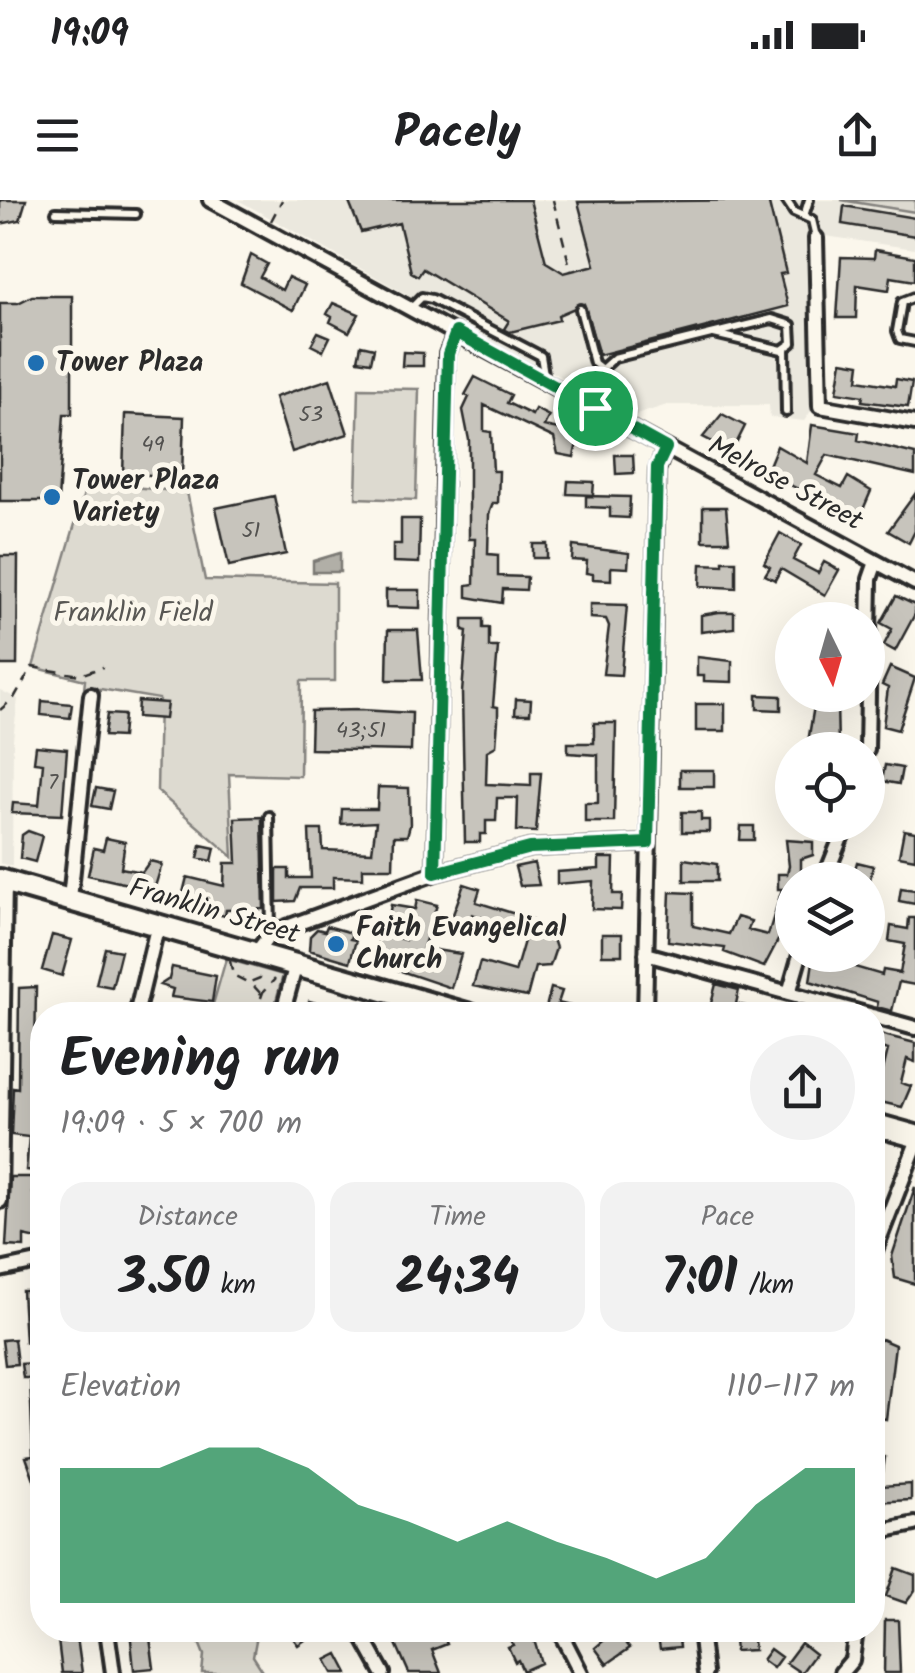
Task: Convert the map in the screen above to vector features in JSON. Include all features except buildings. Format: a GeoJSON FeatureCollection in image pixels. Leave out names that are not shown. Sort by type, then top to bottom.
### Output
{"type":"FeatureCollection","features":[{"type":"Feature","properties":{"kind":"main road","name":"Franklin Street"},"geometry":{"type":"LineString","coordinates":[[2,880],[256,953],[288,969],[419,1002]]}},
{"type":"Feature","properties":{"kind":"main road"},"geometry":{"type":"LineString","coordinates":[[885,1128],[915,1136]]}},
{"type":"Feature","properties":{"kind":"street","name":"Melrose Street"},"geometry":{"type":"LineString","coordinates":[[210,200],[915,583]]}},
{"type":"Feature","properties":{"kind":"street"},"geometry":{"type":"LineString","coordinates":[[816,238],[820,406],[915,423]]}},
{"type":"Feature","properties":{"kind":"street"},"geometry":{"type":"LineString","coordinates":[[435,873],[448,354],[456,332]]}},
{"type":"Feature","properties":{"kind":"street"},"geometry":{"type":"LineString","coordinates":[[645,1002],[657,467],[666,448]]}},
{"type":"Feature","properties":{"kind":"street"},"geometry":{"type":"LineString","coordinates":[[867,732],[870,580],[876,562]]}},
{"type":"Feature","properties":{"kind":"street"},"geometry":{"type":"LineString","coordinates":[[70,899],[91,695]]}},
{"type":"Feature","properties":{"kind":"street"},"geometry":{"type":"LineString","coordinates":[[256,953],[271,932],[435,873],[530,848],[648,843]]}},
{"type":"Feature","properties":{"kind":"street"},"geometry":{"type":"LineString","coordinates":[[0,1201],[2,880]]}},
{"type":"Feature","properties":{"kind":"street"},"geometry":{"type":"LineString","coordinates":[[139,1002],[158,924]]}},
{"type":"Feature","properties":{"kind":"street"},"geometry":{"type":"LineString","coordinates":[[646,954],[821,1002]]}},
{"type":"Feature","properties":{"kind":"street"},"geometry":{"type":"LineString","coordinates":[[284,1002],[288,969]]}},
{"type":"Feature","properties":{"kind":"street"},"geometry":{"type":"LineString","coordinates":[[789,993],[795,972]]}},
{"type":"Feature","properties":{"kind":"street"},"geometry":{"type":"LineString","coordinates":[[885,1020],[915,1028]]}},
{"type":"Feature","properties":{"kind":"street"},"geometry":{"type":"LineString","coordinates":[[885,1222],[915,1147]]}},
{"type":"Feature","properties":{"kind":"street"},"geometry":{"type":"LineString","coordinates":[[0,1270],[30,1264]]}},
{"type":"Feature","properties":{"kind":"street"},"geometry":{"type":"LineString","coordinates":[[885,1530],[915,1524]]}},
{"type":"Feature","properties":{"kind":"street"},"geometry":{"type":"LineString","coordinates":[[108,1642],[112,1673]]}},
{"type":"Feature","properties":{"kind":"street"},"geometry":{"type":"LineString","coordinates":[[366,1642],[383,1673]]}},
{"type":"Feature","properties":{"kind":"street"},"geometry":{"type":"LineString","coordinates":[[565,1642],[581,1673]]}},
{"type":"Feature","properties":{"kind":"street"},"geometry":{"type":"LineString","coordinates":[[701,1642],[705,1673]]}},
{"type":"Feature","properties":{"kind":"street"},"geometry":{"type":"LineString","coordinates":[[842,1673],[854,1667],[855,1642]]}},
{"type":"Feature","properties":{"kind":"lane"},"geometry":{"type":"LineString","coordinates":[[786,200],[793,210],[813,222],[816,238]]}},
{"type":"Feature","properties":{"kind":"lane"},"geometry":{"type":"LineString","coordinates":[[804,216],[809,200]]}},
{"type":"Feature","properties":{"kind":"lane"},"geometry":{"type":"LineString","coordinates":[[56,212],[136,214]]}},
{"type":"Feature","properties":{"kind":"lane"},"geometry":{"type":"LineString","coordinates":[[411,308],[422,298],[432,298],[542,356],[545,381]]}},
{"type":"Feature","properties":{"kind":"lane"},"geometry":{"type":"LineString","coordinates":[[915,298],[902,302],[897,333],[900,339],[915,342]]}},
{"type":"Feature","properties":{"kind":"lane"},"geometry":{"type":"LineString","coordinates":[[580,309],[594,363],[603,370]]}},
{"type":"Feature","properties":{"kind":"lane"},"geometry":{"type":"LineString","coordinates":[[595,408],[603,370],[616,357],[783,319],[793,335],[785,348],[786,412]]}},
{"type":"Feature","properties":{"kind":"lane"},"geometry":{"type":"LineString","coordinates":[[714,334],[750,345],[785,348]]}},
{"type":"Feature","properties":{"kind":"lane"},"geometry":{"type":"LineString","coordinates":[[269,816],[271,932]]}},
{"type":"Feature","properties":{"kind":"path"},"geometry":{"type":"LineString","coordinates":[[266,230],[282,200]]}},
{"type":"Feature","properties":{"kind":"path"},"geometry":{"type":"LineString","coordinates":[[553,200],[571,272]]}},
{"type":"Feature","properties":{"kind":"path"},"geometry":{"type":"LineString","coordinates":[[0,710],[14,698],[32,667],[80,675],[103,668]]}},
{"type":"Feature","properties":{"kind":"path"},"geometry":{"type":"LineString","coordinates":[[230,960],[232,973],[262,995]]}},
{"type":"Feature","properties":{"kind":"path"},"geometry":{"type":"LineString","coordinates":[[260,1002],[268,985],[288,969]]}},
{"type":"Feature","properties":{"kind":"path"},"geometry":{"type":"LineString","coordinates":[[250,984],[260,978],[268,985]]}},
{"type":"Feature","properties":{"kind":"shaded area"},"geometry":{"type":"Polygon","coordinates":[[[238,200],[915,200],[915,249],[811,234],[811,411],[804,421],[770,417],[769,405],[667,405],[636,415],[485,338],[238,200]]]}},
{"type":"Feature","properties":{"kind":"shaded area"},"geometry":{"type":"Polygon","coordinates":[[[340,553],[340,572],[313,572],[313,561],[340,553]]]}},
{"type":"Feature","properties":{"kind":"shaded area"},"geometry":{"type":"Polygon","coordinates":[[[0,690],[18,699],[13,739],[12,866],[0,863],[0,690]]]}},
{"type":"Feature","properties":{"kind":"green space"},"geometry":{"type":"Polygon","coordinates":[[[841,200],[915,200],[915,212],[841,200]]]}},
{"type":"Feature","properties":{"kind":"green space"},"geometry":{"type":"Polygon","coordinates":[[[359,388],[419,389],[416,500],[356,498],[359,388]]]}},
{"type":"Feature","properties":{"kind":"green space","name":"Franklin Field"},"geometry":{"type":"Polygon","coordinates":[[[87,483],[187,492],[205,580],[335,583],[335,681],[301,681],[300,776],[229,774],[233,857],[157,791],[159,699],[100,689],[94,743],[80,731],[85,680],[33,667],[87,483]]]}},
{"type":"Feature","properties":{"kind":"green space"},"geometry":{"type":"Polygon","coordinates":[[[226,959],[283,975],[276,1002],[214,1002],[226,959]]]}},
{"type":"Feature","properties":{"kind":"green space"},"geometry":{"type":"Polygon","coordinates":[[[199,1642],[256,1642],[253,1656],[264,1673],[202,1673],[204,1655],[199,1642]]]}},
{"type":"Feature","properties":{"kind":"place","name":"Tower Plaza"},"geometry":{"type":"Point","coordinates":[36,363]}},
{"type":"Feature","properties":{"kind":"place","name":"Tower Plaza Variety"},"geometry":{"type":"Point","coordinates":[52,497]}},
{"type":"Feature","properties":{"kind":"place","name":"Faith Evangelical Church"},"geometry":{"type":"Point","coordinates":[336,944]}},
{"type":"Feature","properties":{"kind":"route"},"geometry":{"type":"LineString","coordinates":[[456,332],[595,408],[666,448],[657,467],[648,843],[530,848],[435,873],[449,346],[456,332]]}}]}
